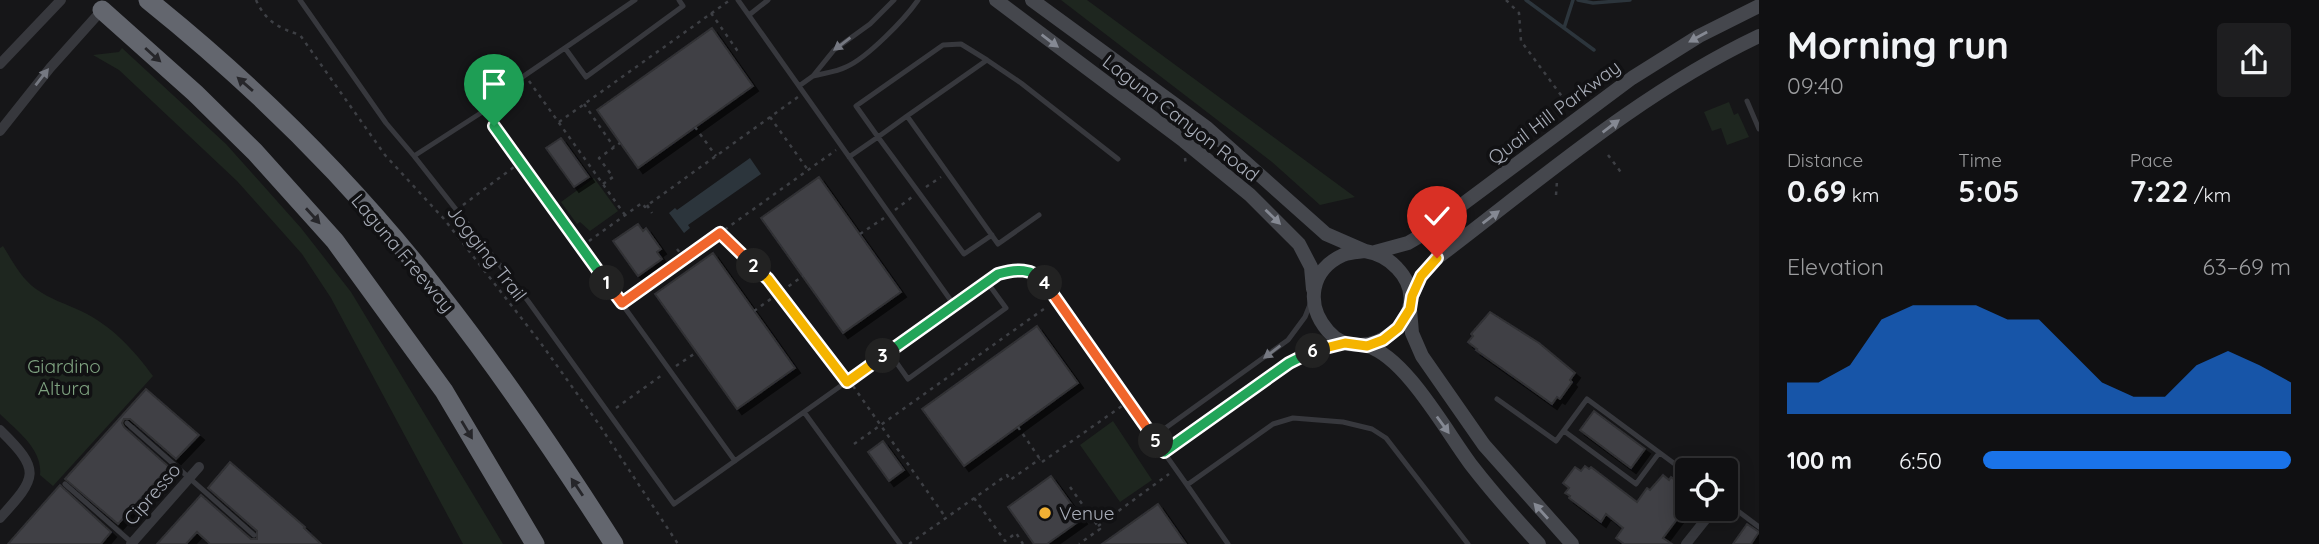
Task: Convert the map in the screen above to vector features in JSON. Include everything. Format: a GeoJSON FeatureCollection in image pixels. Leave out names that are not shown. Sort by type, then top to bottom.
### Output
{"type":"FeatureCollection","features":[{"type":"Feature","properties":{"kind":"highway","name":"Laguna Freeway"},"geometry":{"type":"LineString","coordinates":[[148,0],[260,97],[376,217],[455,314],[580,491],[614,544]]}},
{"type":"Feature","properties":{"kind":"highway"},"geometry":{"type":"LineString","coordinates":[[106,5],[238,135],[335,241],[444,391],[535,544]]}},
{"type":"Feature","properties":{"kind":"highway"},"geometry":{"type":"LineString","coordinates":[[520,520],[525,544]]}},
{"type":"Feature","properties":{"kind":"main road","name":"Laguna Canyon Road"},"geometry":{"type":"LineString","coordinates":[[996,0],[1184,141],[1250,195],[1299,244],[1311,267],[1313,294]]}},
{"type":"Feature","properties":{"kind":"main road","name":"Laguna Canyon Road"},"geometry":{"type":"LineString","coordinates":[[1032,0],[1207,128],[1326,234],[1370,252]]}},
{"type":"Feature","properties":{"kind":"main road","name":"Quail Hill Parkway"},"geometry":{"type":"LineString","coordinates":[[1370,252],[1408,243],[1420,236],[1626,82],[1699,36],[1759,6]]}},
{"type":"Feature","properties":{"kind":"main road"},"geometry":{"type":"LineString","coordinates":[[1367,346],[1383,340],[1398,328],[1421,276],[1437,258],[1623,117],[1697,69],[1759,36]]}},
{"type":"Feature","properties":{"kind":"main road"},"geometry":{"type":"LineString","coordinates":[[1539,544],[1474,467],[1402,370],[1380,351],[1345,343],[1330,334],[1319,318],[1313,294],[1322,273],[1344,254],[1370,252],[1400,271],[1411,303],[1412,333],[1422,356],[1485,445],[1572,544]]}},
{"type":"Feature","properties":{"kind":"street"},"geometry":{"type":"LineString","coordinates":[[0,64],[61,0]]}},
{"type":"Feature","properties":{"kind":"street"},"geometry":{"type":"LineString","coordinates":[[0,131],[50,68],[106,5]]}},
{"type":"Feature","properties":{"kind":"street"},"geometry":{"type":"LineString","coordinates":[[0,430],[22,451],[29,464],[30,476],[26,489],[0,518]]}},
{"type":"Feature","properties":{"kind":"street","name":"Cipresso"},"geometry":{"type":"LineString","coordinates":[[132,544],[199,467]]}},
{"type":"Feature","properties":{"kind":"street"},"geometry":{"type":"LineString","coordinates":[[1691,541],[1705,521]]}},
{"type":"Feature","properties":{"kind":"lane"},"geometry":{"type":"LineString","coordinates":[[300,0],[386,123],[528,301],[674,504],[998,274],[1015,269],[1040,276],[1228,544]]}},
{"type":"Feature","properties":{"kind":"lane"},"geometry":{"type":"LineString","coordinates":[[414,156],[487,109],[502,91],[635,0]]}},
{"type":"Feature","properties":{"kind":"lane"},"geometry":{"type":"LineString","coordinates":[[565,48],[586,77],[683,6],[679,0]]}},
{"type":"Feature","properties":{"kind":"lane"},"geometry":{"type":"LineString","coordinates":[[738,0],[954,305]]}},
{"type":"Feature","properties":{"kind":"lane"},"geometry":{"type":"LineString","coordinates":[[748,15],[768,0]]}},
{"type":"Feature","properties":{"kind":"lane"},"geometry":{"type":"LineString","coordinates":[[799,86],[813,76],[834,50],[870,24],[894,0]]}},
{"type":"Feature","properties":{"kind":"lane"},"geometry":{"type":"LineString","coordinates":[[813,76],[846,67],[885,37],[918,0]]}},
{"type":"Feature","properties":{"kind":"lane"},"geometry":{"type":"LineString","coordinates":[[992,235],[964,254],[856,106],[943,45],[961,44],[987,60],[1021,83],[1118,159]]}},
{"type":"Feature","properties":{"kind":"lane"},"geometry":{"type":"LineString","coordinates":[[849,157],[987,60]]}},
{"type":"Feature","properties":{"kind":"lane"},"geometry":{"type":"LineString","coordinates":[[1747,101],[1759,130]]}},
{"type":"Feature","properties":{"kind":"lane"},"geometry":{"type":"LineString","coordinates":[[487,109],[494,126],[734,461]]}},
{"type":"Feature","properties":{"kind":"lane"},"geometry":{"type":"LineString","coordinates":[[907,116],[998,244],[1039,215]]}},
{"type":"Feature","properties":{"kind":"lane"},"geometry":{"type":"LineString","coordinates":[[889,352],[908,379],[1006,308],[987,282]]}},
{"type":"Feature","properties":{"kind":"lane"},"geometry":{"type":"LineString","coordinates":[[1153,437],[1288,340],[1305,317],[1313,294]]}},
{"type":"Feature","properties":{"kind":"lane"},"geometry":{"type":"LineString","coordinates":[[1164,452],[1289,363],[1314,351],[1345,343]]}},
{"type":"Feature","properties":{"kind":"lane"},"geometry":{"type":"LineString","coordinates":[[1497,399],[1556,441],[1587,399],[1675,465]]}},
{"type":"Feature","properties":{"kind":"lane"},"geometry":{"type":"LineString","coordinates":[[804,412],[900,544]]}},
{"type":"Feature","properties":{"kind":"lane"},"geometry":{"type":"LineString","coordinates":[[1186,485],[1273,424],[1293,418],[1342,422],[1372,429],[1391,443],[1468,544]]}},
{"type":"Feature","properties":{"kind":"lane"},"geometry":{"type":"LineString","coordinates":[[127,423],[254,535]]}},
{"type":"Feature","properties":{"kind":"lane"},"geometry":{"type":"LineString","coordinates":[[1564,431],[1636,484],[1660,453]]}},
{"type":"Feature","properties":{"kind":"lane"},"geometry":{"type":"LineString","coordinates":[[65,484],[132,544]]}},
{"type":"Feature","properties":{"kind":"lane"},"geometry":{"type":"LineString","coordinates":[[1738,511],[1759,527]]}},
{"type":"Feature","properties":{"kind":"path","name":"Jogging Trail"},"geometry":{"type":"LineString","coordinates":[[256,0],[259,8],[278,28],[300,35],[385,155],[444,219],[540,342],[598,423],[677,544]]}},
{"type":"Feature","properties":{"kind":"path"},"geometry":{"type":"LineString","coordinates":[[558,122],[730,0]]}},
{"type":"Feature","properties":{"kind":"path"},"geometry":{"type":"LineString","coordinates":[[1506,0],[1519,13],[1521,41],[1566,102]]}},
{"type":"Feature","properties":{"kind":"path"},"geometry":{"type":"LineString","coordinates":[[711,13],[739,53]]}},
{"type":"Feature","properties":{"kind":"path"},"geometry":{"type":"LineString","coordinates":[[525,75],[625,215]]}},
{"type":"Feature","properties":{"kind":"path"},"geometry":{"type":"LineString","coordinates":[[581,247],[642,203],[645,207],[804,93]]}},
{"type":"Feature","properties":{"kind":"path"},"geometry":{"type":"LineString","coordinates":[[584,104],[614,147]]}},
{"type":"Feature","properties":{"kind":"path"},"geometry":{"type":"LineString","coordinates":[[770,117],[808,170]]}},
{"type":"Feature","properties":{"kind":"path"},"geometry":{"type":"LineString","coordinates":[[695,127],[716,156]]}},
{"type":"Feature","properties":{"kind":"path"},"geometry":{"type":"LineString","coordinates":[[603,184],[613,177],[599,158],[620,143]]}},
{"type":"Feature","properties":{"kind":"path"},"geometry":{"type":"LineString","coordinates":[[622,303],[841,146]]}},
{"type":"Feature","properties":{"kind":"path"},"geometry":{"type":"LineString","coordinates":[[1608,155],[1623,175]]}},
{"type":"Feature","properties":{"kind":"path"},"geometry":{"type":"LineString","coordinates":[[456,210],[519,161]]}},
{"type":"Feature","properties":{"kind":"path"},"geometry":{"type":"LineString","coordinates":[[860,234],[946,173]]}},
{"type":"Feature","properties":{"kind":"path"},"geometry":{"type":"LineString","coordinates":[[647,205],[652,213]]}},
{"type":"Feature","properties":{"kind":"path"},"geometry":{"type":"LineString","coordinates":[[720,233],[768,279],[881,425],[946,518]]}},
{"type":"Feature","properties":{"kind":"path"},"geometry":{"type":"LineString","coordinates":[[677,249],[684,258]]}},
{"type":"Feature","properties":{"kind":"path"},"geometry":{"type":"LineString","coordinates":[[754,311],[803,276]]}},
{"type":"Feature","properties":{"kind":"path"},"geometry":{"type":"LineString","coordinates":[[854,444],[1057,300]]}},
{"type":"Feature","properties":{"kind":"path"},"geometry":{"type":"LineString","coordinates":[[610,412],[697,352]]}},
{"type":"Feature","properties":{"kind":"path"},"geometry":{"type":"LineString","coordinates":[[1018,427],[1042,462],[1129,400]]}},
{"type":"Feature","properties":{"kind":"path"},"geometry":{"type":"LineString","coordinates":[[909,544],[1007,475],[1010,480],[1040,459]]}},
{"type":"Feature","properties":{"kind":"path"},"geometry":{"type":"LineString","coordinates":[[1098,526],[1176,469]]}},
{"type":"Feature","properties":{"kind":"path"},"geometry":{"type":"LineString","coordinates":[[1070,487],[1100,529],[1079,544]]}},
{"type":"Feature","properties":{"kind":"path"},"geometry":{"type":"LineString","coordinates":[[974,498],[1005,541],[1016,533],[1023,544]]}},
{"type":"Feature","properties":{"kind":"green space"},"geometry":{"type":"Polygon","coordinates":[[[1061,0],[1087,0],[1355,197],[1320,205],[1272,162],[1061,0]]]}},
{"type":"Feature","properties":{"kind":"green space"},"geometry":{"type":"Polygon","coordinates":[[[122,48],[226,144],[301,228],[351,292],[503,544],[463,544],[331,298],[302,254],[237,181],[119,70],[93,55],[119,52],[122,48]]]}},
{"type":"Feature","properties":{"kind":"green space"},"geometry":{"type":"Polygon","coordinates":[[[1729,102],[1734,115],[1738,113],[1749,137],[1727,145],[1721,128],[1712,131],[1704,112],[1729,102]]]}},
{"type":"Feature","properties":{"kind":"green space"},"geometry":{"type":"Polygon","coordinates":[[[594,178],[618,211],[590,231],[580,222],[577,224],[561,202],[594,178]]]}},
{"type":"Feature","properties":{"kind":"green space","name":"Giardino Altura"},"geometry":{"type":"Polygon","coordinates":[[[3,246],[31,285],[47,296],[102,323],[130,348],[153,376],[53,486],[40,475],[40,466],[33,449],[0,414],[0,248],[3,246]]]}},
{"type":"Feature","properties":{"kind":"green space"},"geometry":{"type":"Polygon","coordinates":[[[1113,421],[1152,480],[1120,502],[1080,445],[1113,421]]]}},
{"type":"Feature","properties":{"kind":"shaded area"},"geometry":{"type":"Polygon","coordinates":[[[750,158],[761,174],[688,225],[690,228],[684,233],[669,213],[750,158]]]}},
{"type":"Feature","properties":{"kind":"building"},"geometry":{"type":"Polygon","coordinates":[[[712,28],[753,86],[638,168],[597,110],[712,28]]]}},
{"type":"Feature","properties":{"kind":"building"},"geometry":{"type":"Polygon","coordinates":[[[561,138],[589,177],[574,187],[546,148],[561,138]]]}},
{"type":"Feature","properties":{"kind":"building"},"geometry":{"type":"Polygon","coordinates":[[[819,177],[901,292],[843,333],[761,218],[819,177]]]}},
{"type":"Feature","properties":{"kind":"building"},"geometry":{"type":"Polygon","coordinates":[[[638,224],[643,231],[646,228],[661,249],[657,252],[662,259],[638,276],[613,241],[638,224]]]}},
{"type":"Feature","properties":{"kind":"building"},"geometry":{"type":"Polygon","coordinates":[[[713,253],[795,368],[737,409],[655,294],[713,253]]]}},
{"type":"Feature","properties":{"kind":"building"},"geometry":{"type":"Polygon","coordinates":[[[1490,312],[1539,343],[1575,373],[1560,399],[1557,397],[1552,404],[1468,342],[1473,336],[1471,334],[1490,312]]]}},
{"type":"Feature","properties":{"kind":"building"},"geometry":{"type":"Polygon","coordinates":[[[1037,326],[1078,383],[964,466],[922,409],[1037,326]]]}},
{"type":"Feature","properties":{"kind":"building"},"geometry":{"type":"Polygon","coordinates":[[[146,389],[199,435],[176,459],[130,419],[124,419],[124,427],[169,467],[118,524],[65,479],[146,389]]]}},
{"type":"Feature","properties":{"kind":"building"},"geometry":{"type":"Polygon","coordinates":[[[1594,411],[1645,449],[1631,468],[1580,430],[1594,411]]]}},
{"type":"Feature","properties":{"kind":"building"},"geometry":{"type":"Polygon","coordinates":[[[883,441],[904,470],[889,481],[868,452],[883,441]]]}},
{"type":"Feature","properties":{"kind":"building"},"geometry":{"type":"Polygon","coordinates":[[[230,462],[321,544],[210,544],[197,532],[186,544],[157,544],[201,495],[251,539],[257,539],[257,531],[208,488],[230,462]]]}},
{"type":"Feature","properties":{"kind":"building"},"geometry":{"type":"Polygon","coordinates":[[[1585,466],[1589,469],[1591,467],[1637,502],[1647,488],[1650,490],[1663,475],[1669,480],[1671,477],[1675,480],[1676,521],[1663,538],[1672,544],[1624,544],[1616,538],[1623,528],[1606,514],[1601,522],[1565,493],[1569,488],[1563,483],[1575,467],[1581,471],[1585,466]]]}},
{"type":"Feature","properties":{"kind":"building","name":"Venue"},"geometry":{"type":"Polygon","coordinates":[[[1051,476],[1082,519],[1047,544],[1034,544],[1008,507],[1051,476]]]}},
{"type":"Feature","properties":{"kind":"building"},"geometry":{"type":"Polygon","coordinates":[[[60,485],[111,532],[101,544],[8,544],[60,485]]]}},
{"type":"Feature","properties":{"kind":"building"},"geometry":{"type":"Polygon","coordinates":[[[1158,504],[1186,544],[1102,544],[1158,504]]]}},
{"type":"Feature","properties":{"kind":"building"},"geometry":{"type":"Polygon","coordinates":[[[1747,524],[1759,532],[1751,544],[1733,544],[1747,524]]]}},
{"type":"Feature","properties":{"kind":"waterway"},"geometry":{"type":"LineString","coordinates":[[1526,0],[1594,50]]}},
{"type":"Feature","properties":{"kind":"waterway"},"geometry":{"type":"LineString","coordinates":[[1564,28],[1573,0]]}},
{"type":"Feature","properties":{"kind":"waterway"},"geometry":{"type":"LineString","coordinates":[[1578,0],[1593,3],[1630,0]]}},
{"type":"Feature","properties":{"kind":"place","name":"Venue"},"geometry":{"type":"Point","coordinates":[1045,513]}},
{"type":"Feature","properties":{"kind":"route"},"geometry":{"type":"LineString","coordinates":[[494,126],[622,303],[720,233],[768,279],[847,382],[998,274],[1015,269],[1040,276],[1164,452],[1300,357],[1345,343],[1367,346],[1383,340],[1398,328],[1412,305],[1412,296],[1421,276],[1437,258]]}}]}
